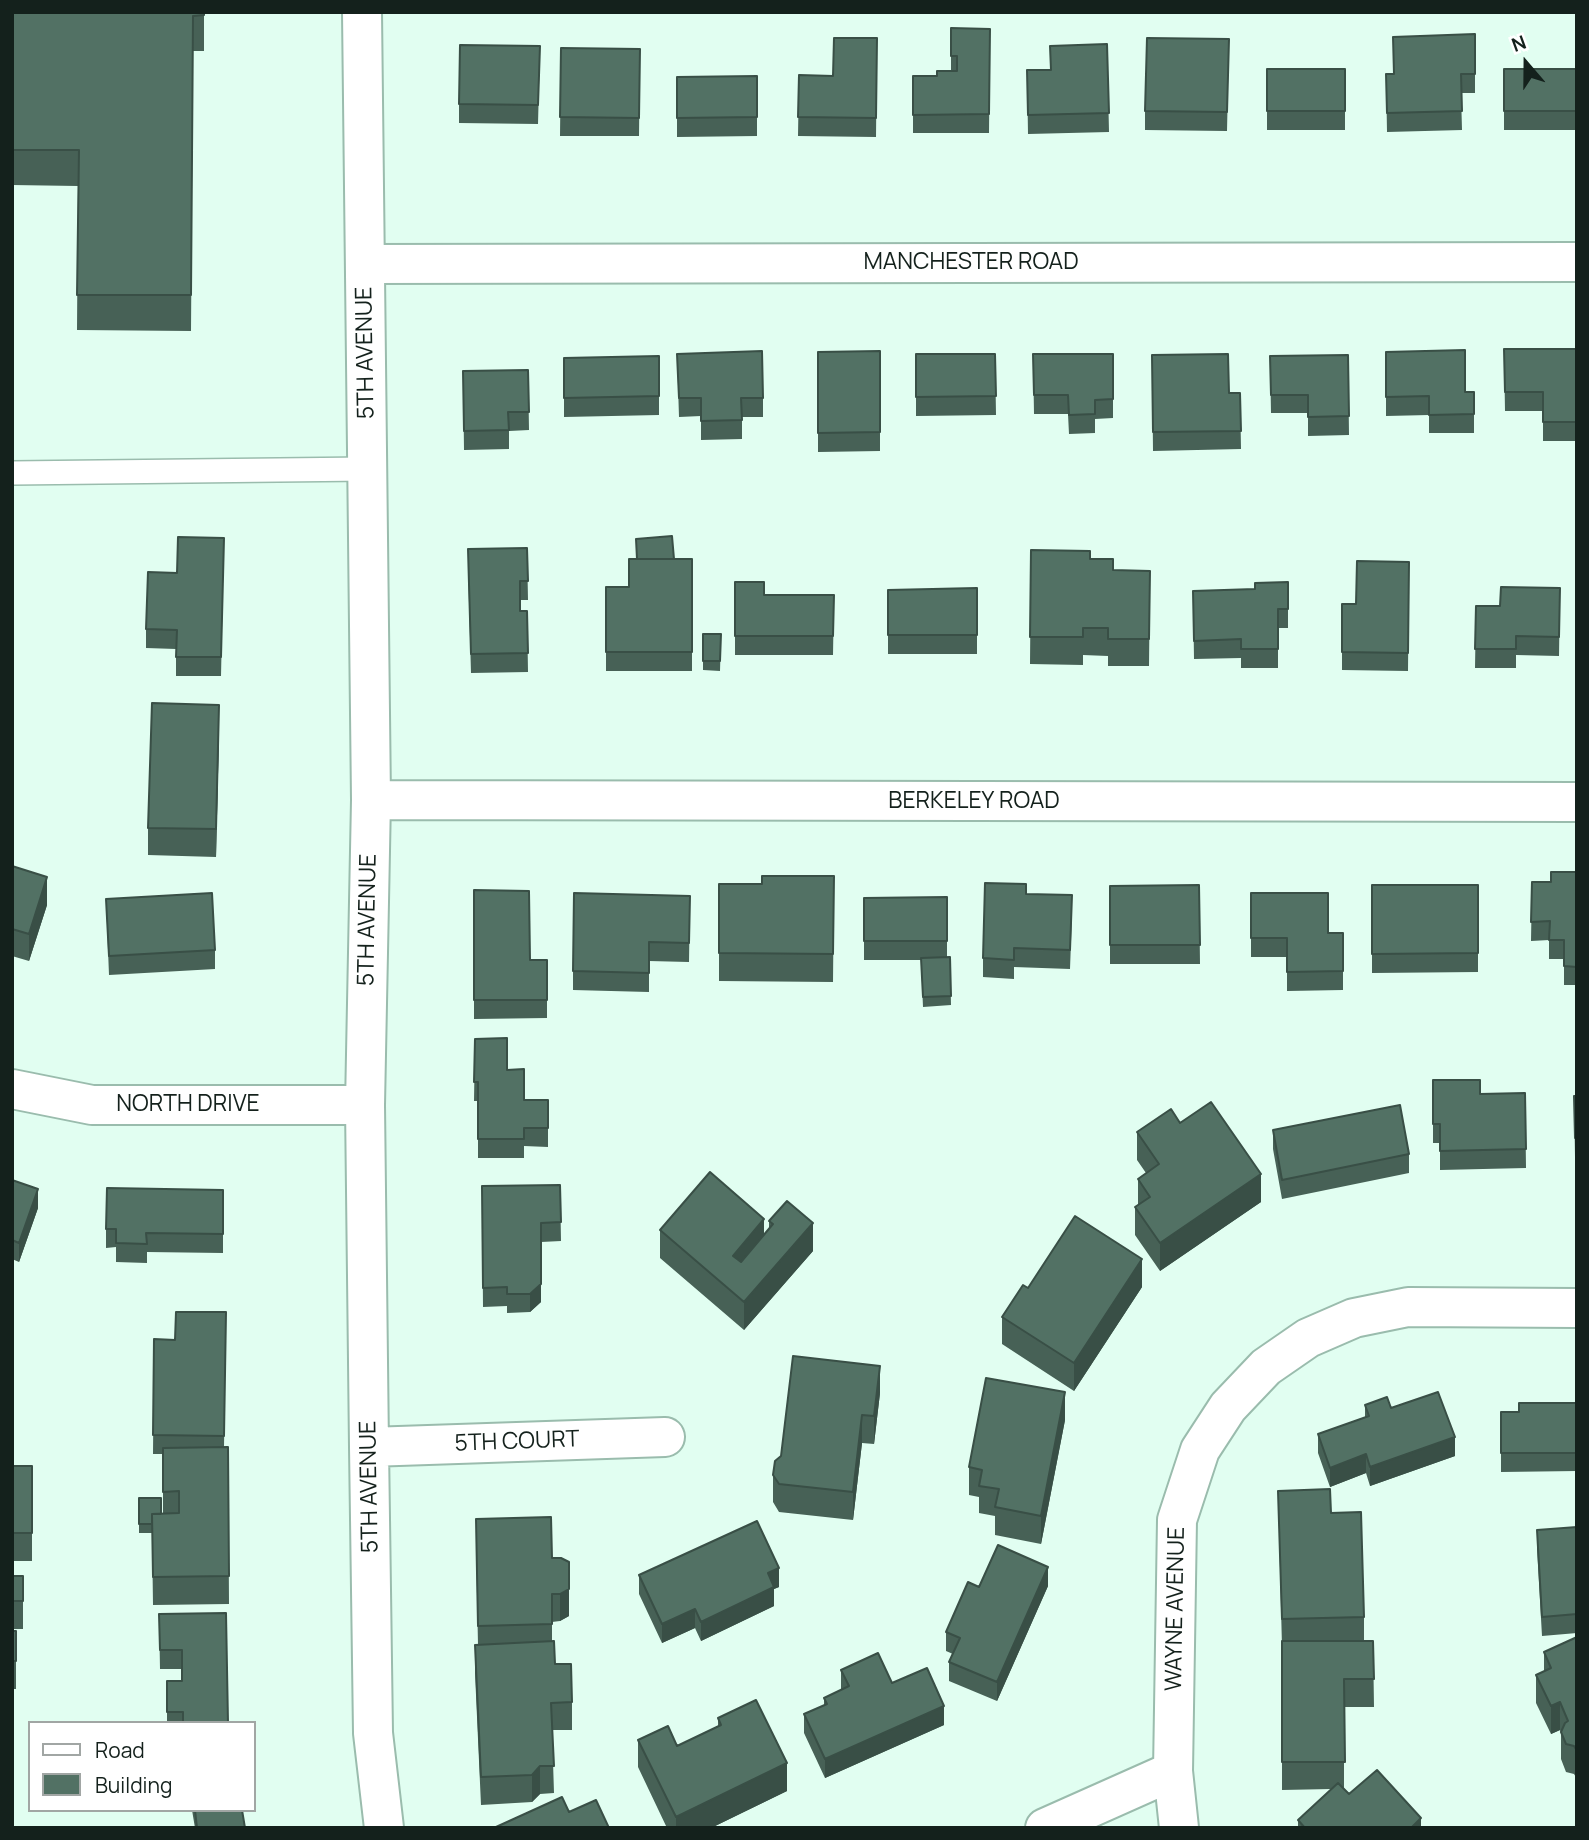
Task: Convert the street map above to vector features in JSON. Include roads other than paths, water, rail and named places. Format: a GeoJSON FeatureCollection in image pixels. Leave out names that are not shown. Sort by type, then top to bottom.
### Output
{"type":"FeatureCollection","features":[{"type":"Feature","properties":{"kind":"street","name":"5TH AVENUE"},"geometry":{"type":"LineString","coordinates":[[362,12],[371,800],[365,1105],[369,1447],[373,1733],[384,1828]]}},
{"type":"Feature","properties":{"kind":"street","name":"MANCHESTER ROAD"},"geometry":{"type":"LineString","coordinates":[[365,264],[1577,262]]}},
{"type":"Feature","properties":{"kind":"street","name":"BERKELEY ROAD"},"geometry":{"type":"LineString","coordinates":[[371,800],[1577,802]]}},
{"type":"Feature","properties":{"kind":"street","name":"NORTH DRIVE"},"geometry":{"type":"LineString","coordinates":[[12,1088],[92,1105],[365,1105]]}},
{"type":"Feature","properties":{"kind":"street","name":"WAYNE AVENUE"},"geometry":{"type":"LineString","coordinates":[[1180,1828],[1172,1771],[1177,1520],[1200,1450],[1227,1407],[1266,1367],[1308,1338],[1354,1318],[1408,1307],[1577,1308]]}},
{"type":"Feature","properties":{"kind":"street","name":"5TH COURT"},"geometry":{"type":"LineString","coordinates":[[369,1447],[666,1437]]}},
{"type":"Feature","properties":{"kind":"street"},"geometry":{"type":"LineString","coordinates":[[1045,1828],[1172,1771]]}},
{"type":"Feature","properties":{"kind":"lane"},"geometry":{"type":"LineString","coordinates":[[12,473],[367,469]]}}]}
